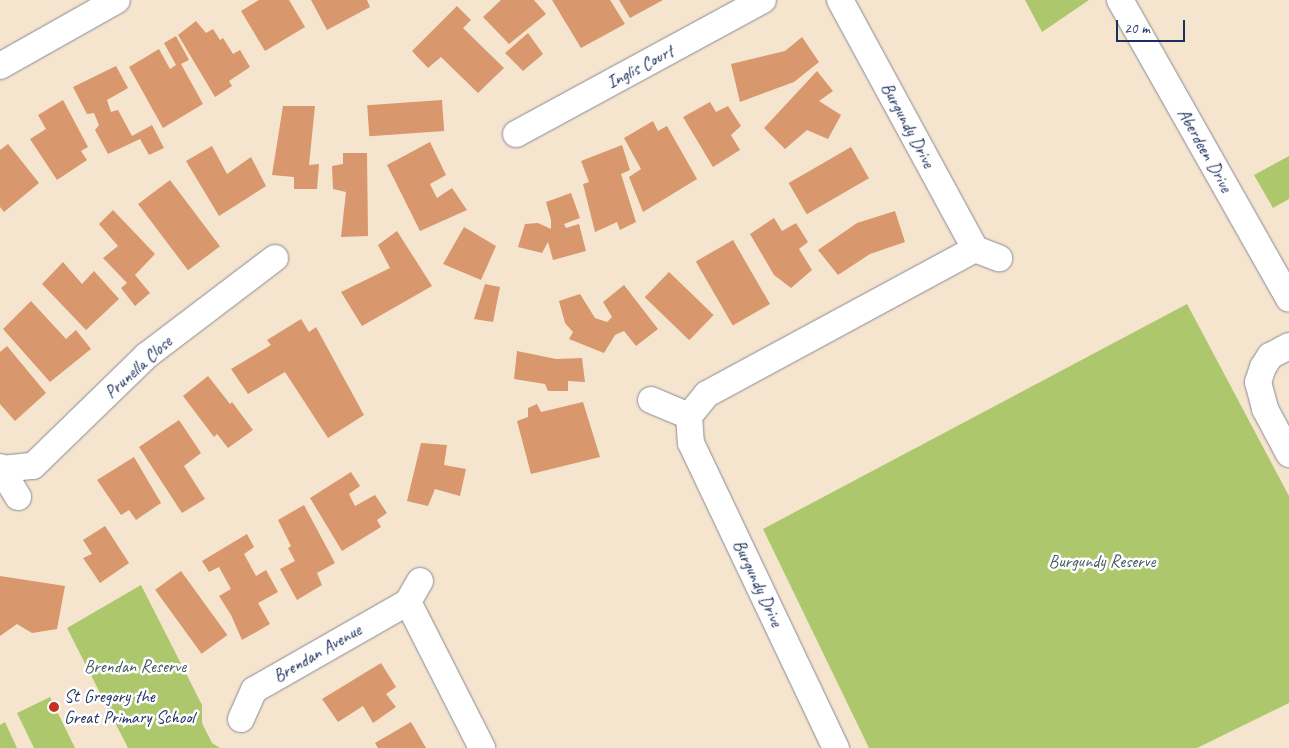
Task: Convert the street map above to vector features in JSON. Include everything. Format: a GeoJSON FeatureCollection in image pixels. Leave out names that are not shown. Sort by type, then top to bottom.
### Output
{"type":"FeatureCollection","features":[{"type":"Feature","properties":{"kind":"street"},"geometry":{"type":"LineString","coordinates":[[0,66],[117,0]]}},
{"type":"Feature","properties":{"kind":"street","name":"Inglis Court"},"geometry":{"type":"LineString","coordinates":[[516,134],[763,0]]}},
{"type":"Feature","properties":{"kind":"street","name":"Burgundy Drive"},"geometry":{"type":"LineString","coordinates":[[836,748],[691,443],[689,416],[708,394],[987,254],[840,0]]}},
{"type":"Feature","properties":{"kind":"street","name":"Aberdeen Drive"},"geometry":{"type":"LineString","coordinates":[[1120,0],[1289,299]]}},
{"type":"Feature","properties":{"kind":"street","name":"Prunella Close"},"geometry":{"type":"LineString","coordinates":[[18,497],[1,468],[33,466],[146,356],[275,258]]}},
{"type":"Feature","properties":{"kind":"street"},"geometry":{"type":"LineString","coordinates":[[1289,346],[1270,356],[1263,367],[1258,382],[1265,409],[1289,454]]}},
{"type":"Feature","properties":{"kind":"street"},"geometry":{"type":"LineString","coordinates":[[650,400],[689,416]]}},
{"type":"Feature","properties":{"kind":"street","name":"Brendan Avenue"},"geometry":{"type":"LineString","coordinates":[[241,719],[254,690],[414,591],[482,748]]}},
{"type":"Feature","properties":{"kind":"green space"},"geometry":{"type":"Polygon","coordinates":[[[1025,0],[1089,0],[1042,32],[1025,0]]]}},
{"type":"Feature","properties":{"kind":"green space"},"geometry":{"type":"Polygon","coordinates":[[[1289,156],[1289,199],[1273,208],[1254,175],[1289,156]]]}},
{"type":"Feature","properties":{"kind":"green space","name":"Burgundy Reserve"},"geometry":{"type":"Polygon","coordinates":[[[1187,304],[1289,496],[1289,703],[1197,748],[869,748],[763,529],[1187,304]]]}},
{"type":"Feature","properties":{"kind":"green space","name":"Brendan Reserve"},"geometry":{"type":"Polygon","coordinates":[[[141,585],[202,705],[202,723],[212,743],[220,748],[128,748],[67,628],[141,585]]]}},
{"type":"Feature","properties":{"kind":"green space"},"geometry":{"type":"Polygon","coordinates":[[[50,697],[75,748],[34,748],[17,713],[50,697]]]}},
{"type":"Feature","properties":{"kind":"green space"},"geometry":{"type":"Polygon","coordinates":[[[5,722],[17,748],[0,748],[0,725],[5,722]]]}},
{"type":"Feature","properties":{"kind":"building"},"geometry":{"type":"Polygon","coordinates":[[[259,0],[289,0],[305,27],[265,51],[241,11],[259,0]]]}},
{"type":"Feature","properties":{"kind":"building"},"geometry":{"type":"Polygon","coordinates":[[[311,0],[367,0],[370,7],[327,30],[311,0]]]}},
{"type":"Feature","properties":{"kind":"building"},"geometry":{"type":"Polygon","coordinates":[[[501,0],[534,0],[546,14],[509,44],[483,17],[501,0]]]}},
{"type":"Feature","properties":{"kind":"building"},"geometry":{"type":"Polygon","coordinates":[[[552,0],[610,0],[625,24],[581,48],[552,0]]]}},
{"type":"Feature","properties":{"kind":"building"},"geometry":{"type":"Polygon","coordinates":[[[619,0],[663,0],[630,18],[619,0]]]}},
{"type":"Feature","properties":{"kind":"building"},"geometry":{"type":"Polygon","coordinates":[[[457,6],[471,20],[463,28],[504,68],[478,93],[441,57],[428,68],[412,51],[457,6]]]}},
{"type":"Feature","properties":{"kind":"building"},"geometry":{"type":"Polygon","coordinates":[[[196,21],[206,33],[213,29],[220,40],[223,38],[233,54],[240,50],[250,67],[229,81],[232,86],[215,97],[178,35],[196,21]]]}},
{"type":"Feature","properties":{"kind":"building"},"geometry":{"type":"Polygon","coordinates":[[[528,33],[543,54],[523,71],[505,53],[528,33]]]}},
{"type":"Feature","properties":{"kind":"building"},"geometry":{"type":"Polygon","coordinates":[[[176,36],[189,60],[181,64],[203,104],[163,128],[129,67],[159,49],[170,69],[176,65],[164,43],[176,36]]]}},
{"type":"Feature","properties":{"kind":"building"},"geometry":{"type":"Polygon","coordinates":[[[802,37],[819,62],[794,82],[740,102],[731,64],[785,51],[802,37]]]}},
{"type":"Feature","properties":{"kind":"building"},"geometry":{"type":"Polygon","coordinates":[[[116,66],[128,88],[107,100],[111,112],[118,110],[132,136],[152,125],[164,148],[149,155],[140,139],[108,154],[95,130],[99,125],[94,113],[87,114],[73,87],[116,66]]]}},
{"type":"Feature","properties":{"kind":"building"},"geometry":{"type":"Polygon","coordinates":[[[817,71],[833,91],[819,101],[841,115],[828,139],[807,130],[785,149],[764,128],[817,71]]]}},
{"type":"Feature","properties":{"kind":"building"},"geometry":{"type":"Polygon","coordinates":[[[63,100],[88,147],[81,151],[87,160],[57,180],[30,139],[46,129],[38,115],[63,100]]]}},
{"type":"Feature","properties":{"kind":"building"},"geometry":{"type":"Polygon","coordinates":[[[442,100],[444,131],[369,136],[367,105],[442,100]]]}},
{"type":"Feature","properties":{"kind":"building"},"geometry":{"type":"Polygon","coordinates":[[[710,102],[716,112],[728,106],[741,126],[731,135],[740,150],[713,167],[683,117],[710,102]]]}},
{"type":"Feature","properties":{"kind":"building"},"geometry":{"type":"Polygon","coordinates":[[[283,106],[315,106],[309,165],[319,164],[317,189],[294,189],[294,177],[272,175],[283,106]]]}},
{"type":"Feature","properties":{"kind":"building"},"geometry":{"type":"Polygon","coordinates":[[[653,121],[658,131],[667,126],[697,179],[643,212],[629,177],[641,169],[624,138],[653,121]]]}},
{"type":"Feature","properties":{"kind":"building"},"geometry":{"type":"Polygon","coordinates":[[[430,142],[446,175],[430,184],[437,198],[452,188],[467,210],[420,231],[387,165],[430,142]]]}},
{"type":"Feature","properties":{"kind":"building"},"geometry":{"type":"Polygon","coordinates":[[[8,144],[39,183],[4,212],[0,207],[0,150],[8,144]]]}},
{"type":"Feature","properties":{"kind":"building"},"geometry":{"type":"Polygon","coordinates":[[[622,145],[630,170],[621,174],[636,222],[620,230],[617,222],[595,232],[583,184],[589,182],[581,161],[622,145]]]}},
{"type":"Feature","properties":{"kind":"building"},"geometry":{"type":"Polygon","coordinates":[[[212,146],[227,174],[251,157],[266,186],[219,216],[186,161],[212,146]]]}},
{"type":"Feature","properties":{"kind":"building"},"geometry":{"type":"Polygon","coordinates":[[[851,147],[869,178],[807,214],[789,183],[851,147]]]}},
{"type":"Feature","properties":{"kind":"building"},"geometry":{"type":"Polygon","coordinates":[[[343,153],[367,153],[368,236],[341,237],[346,192],[333,189],[332,166],[343,164],[343,153]]]}},
{"type":"Feature","properties":{"kind":"building"},"geometry":{"type":"Polygon","coordinates":[[[170,180],[220,246],[188,270],[138,204],[170,180]]]}},
{"type":"Feature","properties":{"kind":"building"},"geometry":{"type":"Polygon","coordinates":[[[571,193],[580,218],[564,224],[566,228],[579,224],[586,251],[553,260],[548,242],[542,253],[518,247],[525,224],[538,223],[551,229],[551,220],[546,202],[571,193]]]}},
{"type":"Feature","properties":{"kind":"building"},"geometry":{"type":"Polygon","coordinates":[[[113,210],[155,254],[135,275],[150,293],[135,306],[121,288],[127,283],[103,258],[118,246],[99,224],[113,210]]]}},
{"type":"Feature","properties":{"kind":"building"},"geometry":{"type":"Polygon","coordinates":[[[895,211],[905,242],[870,254],[838,275],[818,250],[857,223],[895,211]]]}},
{"type":"Feature","properties":{"kind":"building"},"geometry":{"type":"Polygon","coordinates":[[[774,218],[782,231],[796,223],[808,242],[799,249],[812,270],[791,288],[774,275],[750,234],[774,218]]]}},
{"type":"Feature","properties":{"kind":"building"},"geometry":{"type":"Polygon","coordinates":[[[464,227],[496,246],[481,280],[443,264],[464,227]]]}},
{"type":"Feature","properties":{"kind":"building"},"geometry":{"type":"Polygon","coordinates":[[[397,231],[432,286],[362,326],[341,292],[390,268],[378,245],[397,231]]]}},
{"type":"Feature","properties":{"kind":"building"},"geometry":{"type":"Polygon","coordinates":[[[733,240],[770,304],[733,326],[696,262],[733,240]]]}},
{"type":"Feature","properties":{"kind":"building"},"geometry":{"type":"Polygon","coordinates":[[[63,262],[82,284],[94,271],[119,299],[86,330],[42,284],[63,262]]]}},
{"type":"Feature","properties":{"kind":"building"},"geometry":{"type":"Polygon","coordinates":[[[669,272],[714,315],[689,340],[645,297],[669,272]]]}},
{"type":"Feature","properties":{"kind":"building"},"geometry":{"type":"Polygon","coordinates":[[[485,284],[500,287],[493,322],[474,319],[485,284]]]}},
{"type":"Feature","properties":{"kind":"building"},"geometry":{"type":"Polygon","coordinates":[[[624,285],[658,329],[636,346],[624,331],[615,335],[604,353],[569,339],[573,332],[565,323],[559,301],[580,294],[595,318],[607,322],[612,317],[603,302],[624,285]]]}},
{"type":"Feature","properties":{"kind":"building"},"geometry":{"type":"Polygon","coordinates":[[[31,301],[66,339],[76,330],[91,349],[50,382],[3,329],[31,301]]]}},
{"type":"Feature","properties":{"kind":"building"},"geometry":{"type":"Polygon","coordinates":[[[301,319],[309,332],[316,327],[364,415],[328,438],[285,372],[248,394],[231,369],[271,345],[267,340],[301,319]]]}},
{"type":"Feature","properties":{"kind":"building"},"geometry":{"type":"Polygon","coordinates":[[[7,346],[46,393],[15,421],[0,404],[0,352],[7,346]]]}},
{"type":"Feature","properties":{"kind":"building"},"geometry":{"type":"Polygon","coordinates":[[[517,351],[556,359],[582,358],[585,382],[568,381],[568,391],[548,391],[545,384],[514,379],[517,351]]]}},
{"type":"Feature","properties":{"kind":"building"},"geometry":{"type":"Polygon","coordinates":[[[208,376],[230,404],[232,402],[253,430],[228,448],[217,434],[214,437],[183,396],[208,376]]]}},
{"type":"Feature","properties":{"kind":"building"},"geometry":{"type":"Polygon","coordinates":[[[583,402],[600,457],[531,474],[517,421],[528,417],[528,408],[537,404],[541,412],[583,402]]]}},
{"type":"Feature","properties":{"kind":"building"},"geometry":{"type":"Polygon","coordinates":[[[179,420],[201,453],[184,466],[205,499],[182,513],[139,447],[179,420]]]}},
{"type":"Feature","properties":{"kind":"building"},"geometry":{"type":"Polygon","coordinates":[[[421,443],[447,445],[444,465],[466,469],[460,496],[435,489],[428,506],[407,501],[421,443]]]}},
{"type":"Feature","properties":{"kind":"building"},"geometry":{"type":"Polygon","coordinates":[[[134,457],[161,503],[136,520],[129,510],[121,515],[97,480],[134,457]]]}},
{"type":"Feature","properties":{"kind":"building"},"geometry":{"type":"Polygon","coordinates":[[[351,472],[360,486],[349,494],[355,506],[375,495],[387,513],[377,520],[381,527],[342,551],[310,498],[351,472]]]}},
{"type":"Feature","properties":{"kind":"building"},"geometry":{"type":"Polygon","coordinates":[[[304,505],[335,563],[317,573],[322,585],[297,600],[280,569],[295,561],[288,548],[291,546],[278,520],[304,505]]]}},
{"type":"Feature","properties":{"kind":"building"},"geometry":{"type":"Polygon","coordinates":[[[105,526],[129,563],[100,583],[83,558],[92,554],[83,540],[105,526]]]}},
{"type":"Feature","properties":{"kind":"building"},"geometry":{"type":"Polygon","coordinates":[[[247,534],[254,547],[244,554],[256,576],[266,570],[278,592],[258,603],[270,624],[242,640],[231,615],[219,596],[231,589],[219,567],[209,572],[202,561],[247,534]]]}},
{"type":"Feature","properties":{"kind":"building"},"geometry":{"type":"Polygon","coordinates":[[[181,571],[227,635],[202,654],[155,590],[181,571]]]}},
{"type":"Feature","properties":{"kind":"building"},"geometry":{"type":"Polygon","coordinates":[[[0,576],[65,586],[57,629],[32,633],[17,624],[0,636],[0,576]]]}},
{"type":"Feature","properties":{"kind":"building"},"geometry":{"type":"Polygon","coordinates":[[[381,663],[396,687],[386,694],[396,707],[373,723],[363,706],[338,722],[322,699],[381,663]]]}},
{"type":"Feature","properties":{"kind":"building"},"geometry":{"type":"Polygon","coordinates":[[[411,722],[426,748],[378,748],[375,743],[411,722]]]}},
{"type":"Feature","properties":{"kind":"place","name":"St Gregory the Great Primary School"},"geometry":{"type":"Point","coordinates":[54,707]}}]}
